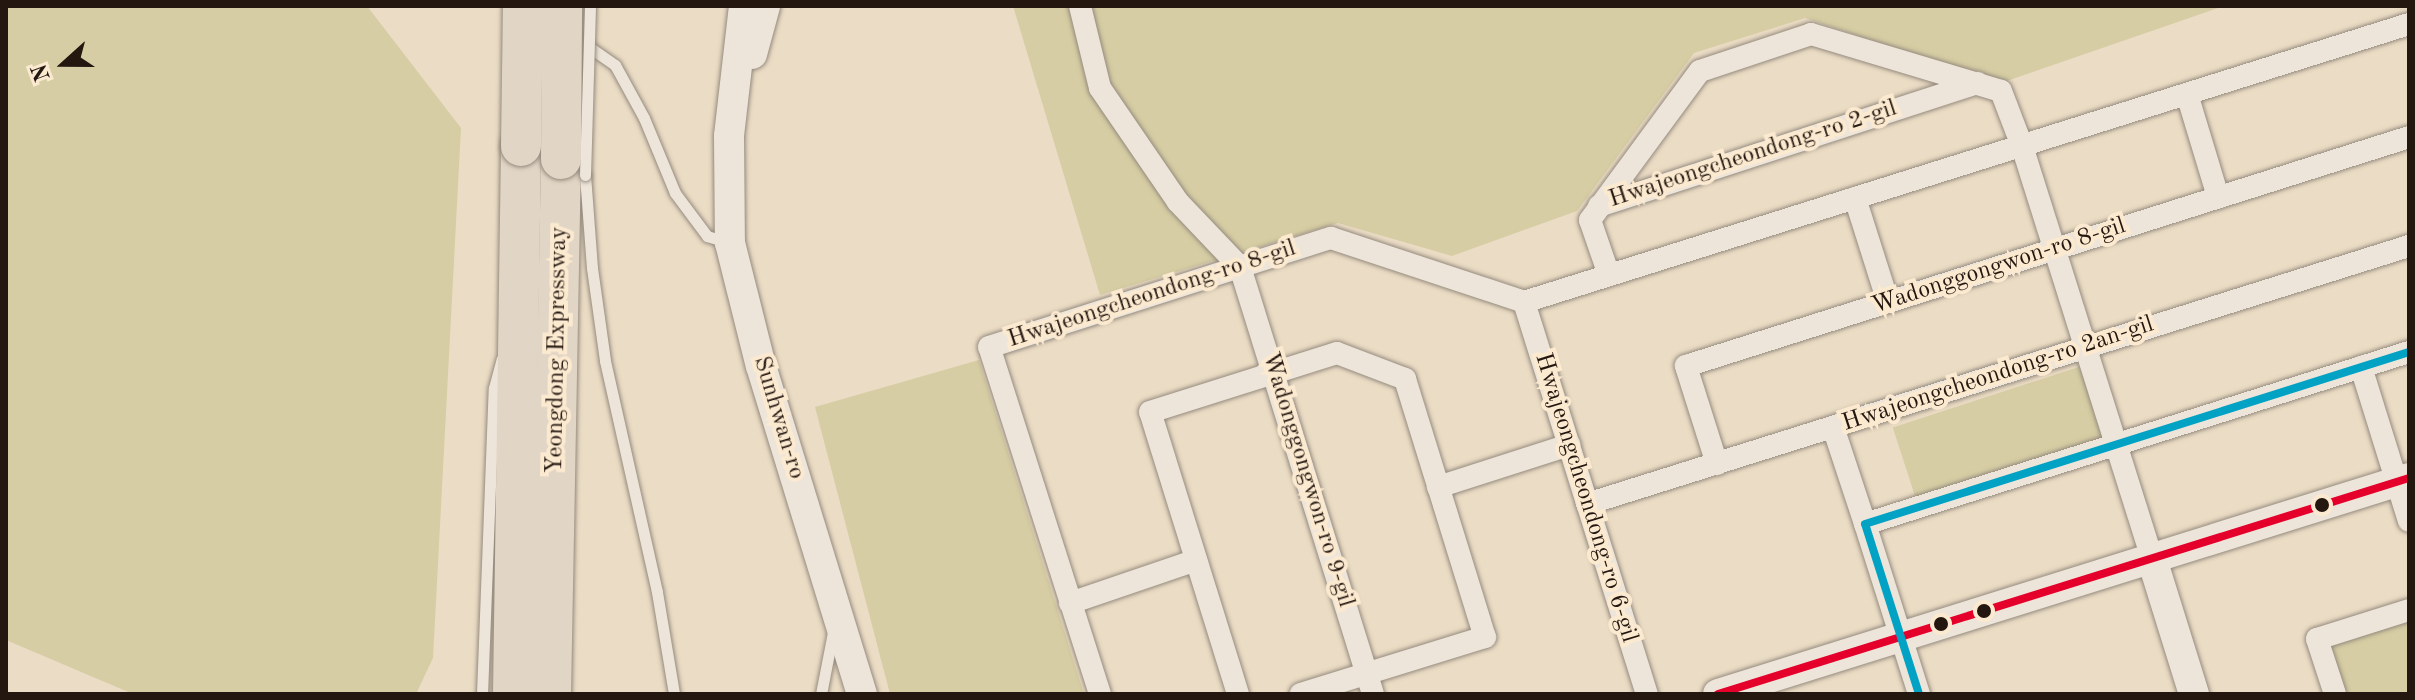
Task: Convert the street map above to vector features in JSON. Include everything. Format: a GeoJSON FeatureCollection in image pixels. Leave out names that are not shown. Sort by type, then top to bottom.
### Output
{"type":"FeatureCollection","features":[{"type":"Feature","properties":{"kind":"highway","name":"Yeongdong Expressway"},"geometry":{"type":"LineString","coordinates":[[538,14],[573,167],[551,694]]}},
{"type":"Feature","properties":{"kind":"highway","name":"Yeongdong Expressway"},"geometry":{"type":"LineString","coordinates":[[513,694],[521,146],[538,14]]}},
{"type":"Feature","properties":{"kind":"street","name":"Sunhwan-ro"},"geometry":{"type":"LineString","coordinates":[[744,6],[729,136],[730,243],[761,366],[862,694]]}},
{"type":"Feature","properties":{"kind":"street","name":"Sunhwan-ro"},"geometry":{"type":"LineString","coordinates":[[729,136],[765,6]]}},
{"type":"Feature","properties":{"kind":"street"},"geometry":{"type":"LineString","coordinates":[[1080,6],[1100,88],[1178,202],[1240,267]]}},
{"type":"Feature","properties":{"kind":"street"},"geometry":{"type":"LineString","coordinates":[[1524,302],[2409,24]]}},
{"type":"Feature","properties":{"kind":"street","name":"Hwajeongcheondong-ro 2-gil"},"geometry":{"type":"LineString","coordinates":[[1599,206],[1700,71],[1811,34],[2001,91],[2022,146],[2151,556]]}},
{"type":"Feature","properties":{"kind":"street","name":"Hwajeongcheondong-ro 2-gil"},"geometry":{"type":"LineString","coordinates":[[1599,206],[1978,83]]}},
{"type":"Feature","properties":{"kind":"street"},"geometry":{"type":"LineString","coordinates":[[2187,94],[2218,197]]}},
{"type":"Feature","properties":{"kind":"street","name":"Wadonggongwon-ro 8-gil"},"geometry":{"type":"LineString","coordinates":[[1717,464],[1686,366],[2409,137]]}},
{"type":"Feature","properties":{"kind":"street"},"geometry":{"type":"LineString","coordinates":[[1855,198],[1888,302]]}},
{"type":"Feature","properties":{"kind":"street"},"geometry":{"type":"LineString","coordinates":[[1599,206],[1590,220],[1609,275]]}},
{"type":"Feature","properties":{"kind":"street","name":"Hwajeongcheondong-ro 8-gil"},"geometry":{"type":"LineString","coordinates":[[1100,694],[989,347],[1331,238],[1524,302]]}},
{"type":"Feature","properties":{"kind":"street","name":"Hwajeongcheondong-ro 2an-gil"},"geometry":{"type":"LineString","coordinates":[[1587,504],[2409,246]]}},
{"type":"Feature","properties":{"kind":"street","name":"Wadonggongwon-ro 9-gil"},"geometry":{"type":"LineString","coordinates":[[1240,267],[1370,684]]}},
{"type":"Feature","properties":{"kind":"street","name":"Hwajeongcheondong-ro 6-gil"},"geometry":{"type":"LineString","coordinates":[[1524,302],[1647,694]]}},
{"type":"Feature","properties":{"kind":"street"},"geometry":{"type":"LineString","coordinates":[[1865,524],[2409,352]]}},
{"type":"Feature","properties":{"kind":"street"},"geometry":{"type":"LineString","coordinates":[[1238,694],[1150,412],[1337,353],[1405,379],[1485,637],[1370,684],[1301,694]]}},
{"type":"Feature","properties":{"kind":"street"},"geometry":{"type":"LineString","coordinates":[[2361,367],[2403,480],[2409,521]]}},
{"type":"Feature","properties":{"kind":"street"},"geometry":{"type":"LineString","coordinates":[[1833,427],[1919,694]]}},
{"type":"Feature","properties":{"kind":"street"},"geometry":{"type":"LineString","coordinates":[[1438,487],[1569,445]]}},
{"type":"Feature","properties":{"kind":"street"},"geometry":{"type":"LineString","coordinates":[[1718,694],[2151,556],[2403,480]]}},
{"type":"Feature","properties":{"kind":"street"},"geometry":{"type":"LineString","coordinates":[[2151,556],[2194,694]]}},
{"type":"Feature","properties":{"kind":"street"},"geometry":{"type":"LineString","coordinates":[[1070,603],[1196,560]]}},
{"type":"Feature","properties":{"kind":"street"},"geometry":{"type":"LineString","coordinates":[[2335,694],[2317,639],[2409,610]]}},
{"type":"Feature","properties":{"kind":"lane"},"geometry":{"type":"LineString","coordinates":[[590,6],[573,167],[605,361],[657,592],[674,694]]}},
{"type":"Feature","properties":{"kind":"lane"},"geometry":{"type":"LineString","coordinates":[[538,14],[578,37],[615,65],[644,118],[675,193],[707,236],[730,243]]}},
{"type":"Feature","properties":{"kind":"lane"},"geometry":{"type":"LineString","coordinates":[[482,694],[494,388],[519,293]]}},
{"type":"Feature","properties":{"kind":"lane"},"geometry":{"type":"LineString","coordinates":[[821,694],[837,609]]}},
{"type":"Feature","properties":{"kind":"shaded area"},"geometry":{"type":"Polygon","coordinates":[[[6,6],[367,6],[461,128],[433,658],[416,694],[133,694],[6,640],[6,6]]]}},
{"type":"Feature","properties":{"kind":"shaded area"},"geometry":{"type":"Polygon","coordinates":[[[1013,6],[2224,6],[2001,83],[1805,18],[1694,53],[1577,211],[1452,256],[1338,223],[1100,295],[1013,6]]]}},
{"type":"Feature","properties":{"kind":"shaded area"},"geometry":{"type":"Polygon","coordinates":[[[979,360],[1084,694],[890,694],[815,407],[979,360]]]}},
{"type":"Feature","properties":{"kind":"shaded area"},"geometry":{"type":"Polygon","coordinates":[[[2082,366],[2107,444],[1918,505],[1893,427],[2082,366]]]}},
{"type":"Feature","properties":{"kind":"shaded area"},"geometry":{"type":"Polygon","coordinates":[[[2409,615],[2409,694],[2339,694],[2323,642],[2409,615]]]}},
{"type":"Feature","properties":{"kind":"transit line"},"geometry":{"type":"LineString","coordinates":[[1919,694],[1865,524],[2409,352]]}},
{"type":"Feature","properties":{"kind":"transit line"},"geometry":{"type":"LineString","coordinates":[[1718,694],[2409,478]]}}]}
